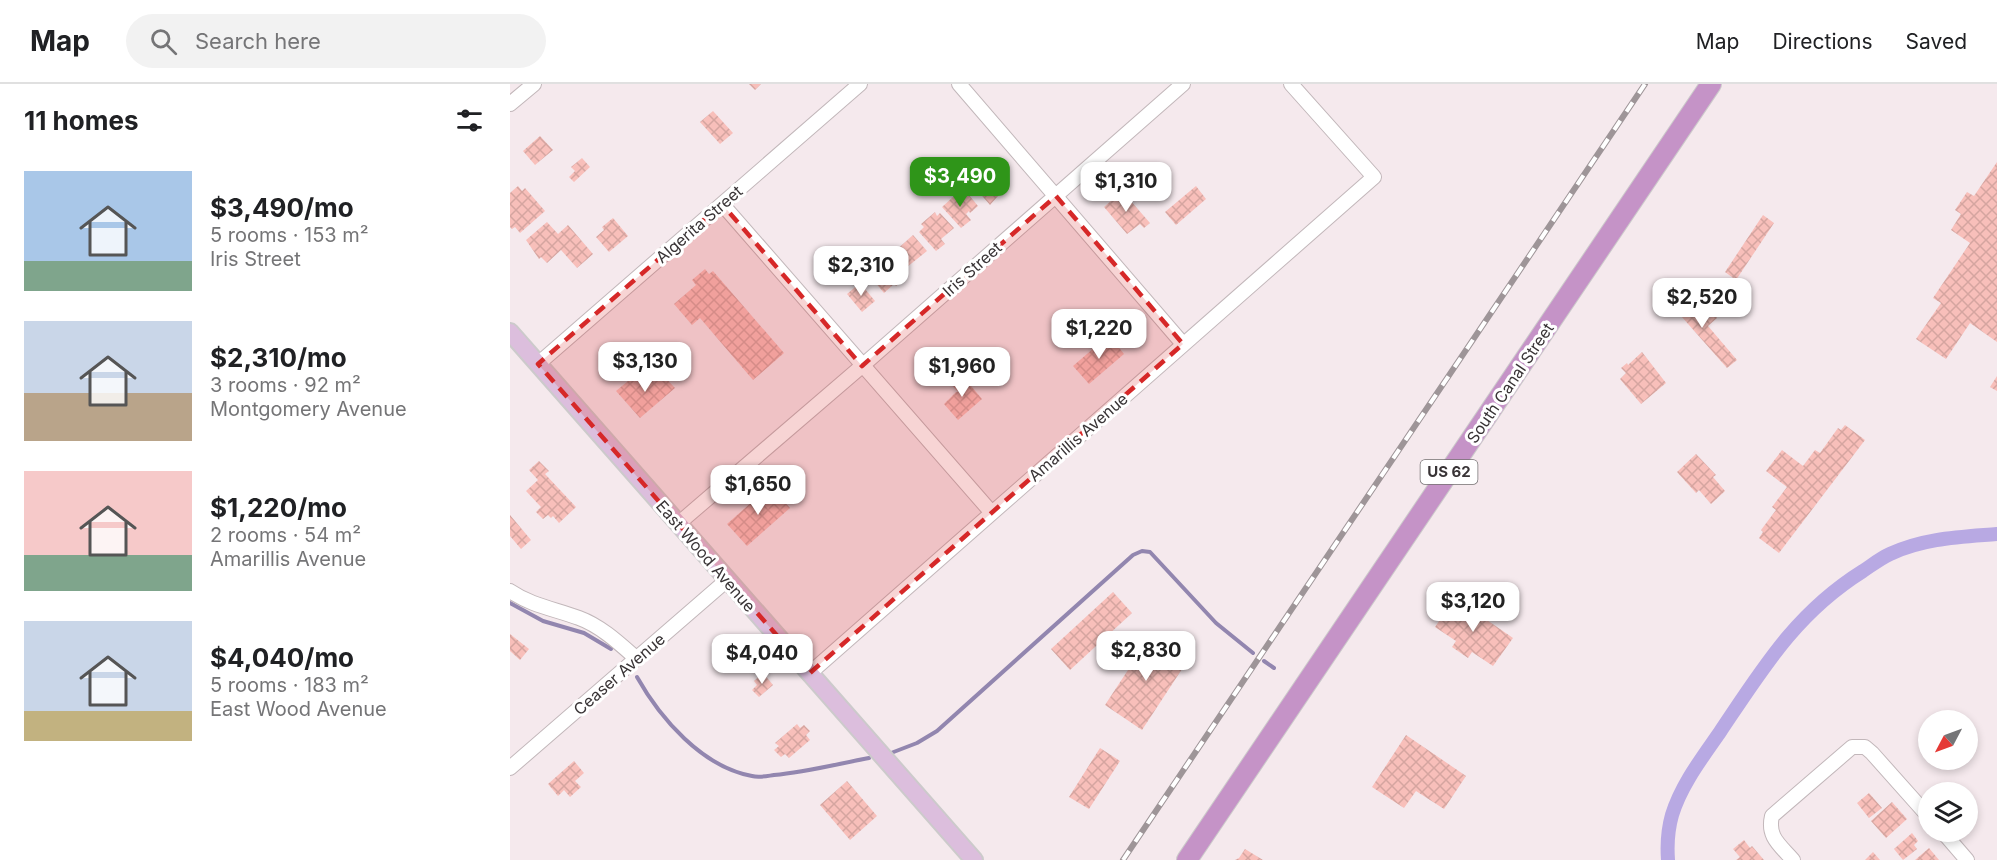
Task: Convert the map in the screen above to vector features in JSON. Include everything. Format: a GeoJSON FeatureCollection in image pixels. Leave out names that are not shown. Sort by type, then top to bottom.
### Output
{"type":"FeatureCollection","features":[{"type":"Feature","properties":{"kind":"highway","name":"South Canal Street"},"geometry":{"type":"LineString","coordinates":[[1187,860],[1711,84]]}},
{"type":"Feature","properties":{"kind":"main road","name":"East Wood Avenue"},"geometry":{"type":"LineString","coordinates":[[510,332],[974,860]]}},
{"type":"Feature","properties":{"kind":"street"},"geometry":{"type":"LineString","coordinates":[[510,104],[534,84]]}},
{"type":"Feature","properties":{"kind":"street","name":"Algerita Street"},"geometry":{"type":"LineString","coordinates":[[538,364],[860,84]]}},
{"type":"Feature","properties":{"kind":"street"},"geometry":{"type":"LineString","coordinates":[[959,84],[1183,344]]}},
{"type":"Feature","properties":{"kind":"street","name":"Iris Street"},"geometry":{"type":"LineString","coordinates":[[678,524],[1183,84]]}},
{"type":"Feature","properties":{"kind":"street","name":"Amarillis Avenue"},"geometry":{"type":"LineString","coordinates":[[810,673],[1374,177],[1291,84]]}},
{"type":"Feature","properties":{"kind":"street"},"geometry":{"type":"LineString","coordinates":[[722,204],[992,513]]}},
{"type":"Feature","properties":{"kind":"street","name":"Ceaser Avenue"},"geometry":{"type":"LineString","coordinates":[[510,768],[727,580]]}},
{"type":"Feature","properties":{"kind":"street"},"geometry":{"type":"LineString","coordinates":[[510,591],[540,607],[590,623],[618,641],[637,659]]}},
{"type":"Feature","properties":{"kind":"street"},"geometry":{"type":"LineString","coordinates":[[1793,860],[1772,836],[1769,826],[1772,816],[1852,747],[1865,747],[1872,753],[1918,805]]}},
{"type":"Feature","properties":{"kind":"street"},"geometry":{"type":"LineString","coordinates":[[1951,842],[1967,860]]}},
{"type":"Feature","properties":{"kind":"highlighted area"},"geometry":{"type":"Polygon","coordinates":[[[1056,196],[1183,344],[810,673],[538,364],[722,204],[862,366],[1056,196]]]}},
{"type":"Feature","properties":{"kind":"building"},"geometry":{"type":"Polygon","coordinates":[[[749,84],[761,84],[755,90],[749,84]]]}},
{"type":"Feature","properties":{"kind":"building"},"geometry":{"type":"Polygon","coordinates":[[[713,111],[733,133],[720,144],[700,122],[713,111]]]}},
{"type":"Feature","properties":{"kind":"building"},"geometry":{"type":"Polygon","coordinates":[[[540,136],[553,150],[535,165],[523,151],[540,136]]]}},
{"type":"Feature","properties":{"kind":"building"},"geometry":{"type":"Polygon","coordinates":[[[582,158],[590,167],[574,182],[569,177],[575,171],[571,167],[582,158]]]}},
{"type":"Feature","properties":{"kind":"building"},"geometry":{"type":"Polygon","coordinates":[[[1997,162],[1997,342],[1970,323],[1946,359],[1916,339],[1941,303],[1933,298],[1970,243],[1951,230],[1961,214],[1955,210],[1967,192],[1974,196],[1997,162]]]}},
{"type":"Feature","properties":{"kind":"building"},"geometry":{"type":"Polygon","coordinates":[[[988,168],[1005,188],[990,205],[971,183],[988,168]]]}},
{"type":"Feature","properties":{"kind":"building"},"geometry":{"type":"Polygon","coordinates":[[[518,186],[522,191],[525,188],[545,211],[520,233],[515,227],[512,229],[510,227],[510,193],[518,186]]]}},
{"type":"Feature","properties":{"kind":"building"},"geometry":{"type":"Polygon","coordinates":[[[1196,186],[1206,199],[1176,225],[1165,212],[1196,186]]]}},
{"type":"Feature","properties":{"kind":"building"},"geometry":{"type":"Polygon","coordinates":[[[963,188],[978,206],[966,214],[971,220],[961,228],[942,207],[963,188]]]}},
{"type":"Feature","properties":{"kind":"building"},"geometry":{"type":"Polygon","coordinates":[[[1122,191],[1150,223],[1144,228],[1140,224],[1127,234],[1104,207],[1122,191]]]}},
{"type":"Feature","properties":{"kind":"building"},"geometry":{"type":"Polygon","coordinates":[[[935,212],[937,216],[940,213],[954,228],[941,239],[945,244],[936,251],[919,232],[924,227],[921,224],[935,212]]]}},
{"type":"Feature","properties":{"kind":"building"},"geometry":{"type":"Polygon","coordinates":[[[1763,215],[1774,223],[1736,280],[1725,272],[1763,215]]]}},
{"type":"Feature","properties":{"kind":"building"},"geometry":{"type":"Polygon","coordinates":[[[613,218],[628,236],[609,252],[596,237],[604,230],[602,227],[613,218]]]}},
{"type":"Feature","properties":{"kind":"building"},"geometry":{"type":"Polygon","coordinates":[[[547,222],[558,234],[568,225],[593,254],[577,268],[561,250],[547,263],[541,257],[539,259],[526,240],[547,222]]]}},
{"type":"Feature","properties":{"kind":"building"},"geometry":{"type":"Polygon","coordinates":[[[913,235],[927,251],[907,267],[894,252],[913,235]]]}},
{"type":"Feature","properties":{"kind":"building"},"geometry":{"type":"Polygon","coordinates":[[[894,263],[904,275],[901,278],[903,280],[884,293],[874,281],[894,263]]]}},
{"type":"Feature","properties":{"kind":"building"},"geometry":{"type":"Polygon","coordinates":[[[705,269],[709,274],[713,271],[784,353],[753,380],[700,318],[692,325],[674,304],[696,285],[692,280],[705,269]]]}},
{"type":"Feature","properties":{"kind":"building"},"geometry":{"type":"Polygon","coordinates":[[[860,283],[875,301],[862,312],[847,294],[860,283]]]}},
{"type":"Feature","properties":{"kind":"building"},"geometry":{"type":"Polygon","coordinates":[[[1675,290],[1704,322],[1714,314],[1717,318],[1708,326],[1737,360],[1727,368],[1666,299],[1675,290]]]}},
{"type":"Feature","properties":{"kind":"building"},"geometry":{"type":"Polygon","coordinates":[[[1109,335],[1124,354],[1089,384],[1073,366],[1109,335]]]}},
{"type":"Feature","properties":{"kind":"building"},"geometry":{"type":"Polygon","coordinates":[[[1642,352],[1666,383],[1641,404],[1620,379],[1626,373],[1621,368],[1627,363],[1628,365],[1642,352]]]}},
{"type":"Feature","properties":{"kind":"building"},"geometry":{"type":"Polygon","coordinates":[[[659,371],[675,388],[640,418],[616,391],[634,376],[642,385],[659,371]]]}},
{"type":"Feature","properties":{"kind":"building"},"geometry":{"type":"Polygon","coordinates":[[[961,374],[982,399],[958,420],[944,404],[958,392],[950,383],[961,374]]]}},
{"type":"Feature","properties":{"kind":"building"},"geometry":{"type":"Polygon","coordinates":[[[1997,376],[1997,391],[1990,387],[1997,376]]]}},
{"type":"Feature","properties":{"kind":"building"},"geometry":{"type":"Polygon","coordinates":[[[1845,425],[1865,440],[1779,553],[1759,538],[1763,532],[1761,530],[1776,510],[1772,507],[1787,487],[1766,471],[1782,450],[1803,466],[1815,450],[1820,453],[1838,428],[1841,430],[1845,425]]]}},
{"type":"Feature","properties":{"kind":"building"},"geometry":{"type":"Polygon","coordinates":[[[1696,454],[1716,475],[1713,477],[1725,491],[1711,504],[1699,490],[1696,493],[1677,472],[1696,454]]]}},
{"type":"Feature","properties":{"kind":"building"},"geometry":{"type":"Polygon","coordinates":[[[539,461],[549,471],[545,474],[576,507],[559,523],[553,516],[551,518],[548,515],[543,519],[536,512],[541,507],[526,491],[538,480],[529,470],[539,461]]]}},
{"type":"Feature","properties":{"kind":"building"},"geometry":{"type":"Polygon","coordinates":[[[770,486],[790,508],[747,546],[727,524],[770,486]]]}},
{"type":"Feature","properties":{"kind":"building"},"geometry":{"type":"Polygon","coordinates":[[[510,515],[531,540],[521,549],[510,536],[510,515]]]}},
{"type":"Feature","properties":{"kind":"building"},"geometry":{"type":"Polygon","coordinates":[[[1113,592],[1132,613],[1070,670],[1051,649],[1113,592]]]}},
{"type":"Feature","properties":{"kind":"building"},"geometry":{"type":"Polygon","coordinates":[[[1455,598],[1513,638],[1493,666],[1472,652],[1468,658],[1452,647],[1456,641],[1435,627],[1455,598]]]}},
{"type":"Feature","properties":{"kind":"building"},"geometry":{"type":"Polygon","coordinates":[[[510,634],[529,649],[520,660],[510,651],[510,634]]]}},
{"type":"Feature","properties":{"kind":"building"},"geometry":{"type":"Polygon","coordinates":[[[1151,635],[1188,660],[1142,730],[1105,705],[1151,635]]]}},
{"type":"Feature","properties":{"kind":"building"},"geometry":{"type":"Polygon","coordinates":[[[763,673],[773,685],[759,697],[752,690],[757,685],[754,681],[763,673]]]}},
{"type":"Feature","properties":{"kind":"building"},"geometry":{"type":"Polygon","coordinates":[[[797,724],[800,728],[804,725],[810,731],[806,735],[810,740],[789,758],[785,754],[781,757],[774,750],[779,746],[775,743],[797,724]]]}},
{"type":"Feature","properties":{"kind":"building"},"geometry":{"type":"Polygon","coordinates":[[[1406,735],[1466,776],[1444,809],[1416,791],[1404,808],[1372,787],[1406,735]]]}},
{"type":"Feature","properties":{"kind":"building"},"geometry":{"type":"Polygon","coordinates":[[[1100,748],[1120,761],[1089,809],[1069,797],[1100,748]]]}},
{"type":"Feature","properties":{"kind":"building"},"geometry":{"type":"Polygon","coordinates":[[[574,761],[584,773],[575,781],[581,787],[570,797],[564,790],[558,796],[548,784],[574,761]]]}},
{"type":"Feature","properties":{"kind":"building"},"geometry":{"type":"Polygon","coordinates":[[[847,781],[877,816],[850,840],[820,805],[847,781]]]}},
{"type":"Feature","properties":{"kind":"building"},"geometry":{"type":"Polygon","coordinates":[[[1869,793],[1882,808],[1869,818],[1857,803],[1869,793]]]}},
{"type":"Feature","properties":{"kind":"building"},"geometry":{"type":"Polygon","coordinates":[[[1892,802],[1907,819],[1886,838],[1871,821],[1892,802]]]}},
{"type":"Feature","properties":{"kind":"building"},"geometry":{"type":"Polygon","coordinates":[[[1912,833],[1918,841],[1914,845],[1917,849],[1903,860],[1894,849],[1912,833]]]}},
{"type":"Feature","properties":{"kind":"building"},"geometry":{"type":"Polygon","coordinates":[[[1744,840],[1764,860],[1736,860],[1740,857],[1733,849],[1744,840]]]}},
{"type":"Feature","properties":{"kind":"building"},"geometry":{"type":"Polygon","coordinates":[[[1929,848],[1939,860],[1915,860],[1929,848]]]}},
{"type":"Feature","properties":{"kind":"building"},"geometry":{"type":"Polygon","coordinates":[[[1245,849],[1263,860],[1235,860],[1245,849]]]}},
{"type":"Feature","properties":{"kind":"building"},"geometry":{"type":"Polygon","coordinates":[[[1873,852],[1880,860],[1865,860],[1873,852]]]}},
{"type":"Feature","properties":{"kind":"waterway"},"geometry":{"type":"LineString","coordinates":[[1668,860],[1671,820],[1686,782],[1766,664],[1782,643],[1818,605],[1839,587],[1876,562],[1903,549],[1943,539],[1997,534]]}},
{"type":"Feature","properties":{"kind":"waterway"},"geometry":{"type":"LineString","coordinates":[[891,753],[917,743],[937,731],[1133,555],[1142,551],[1150,552],[1216,623],[1253,653]]}},
{"type":"Feature","properties":{"kind":"waterway"},"geometry":{"type":"LineString","coordinates":[[510,603],[543,621],[584,633],[611,649]]}},
{"type":"Feature","properties":{"kind":"waterway"},"geometry":{"type":"LineString","coordinates":[[1264,661],[1274,668]]}},
{"type":"Feature","properties":{"kind":"waterway"},"geometry":{"type":"LineString","coordinates":[[637,677],[646,693],[684,738],[700,752],[734,771],[763,777],[869,758]]}},
{"type":"Feature","properties":{"kind":"railway"},"geometry":{"type":"LineString","coordinates":[[1123,860],[1645,84]]}}]}
